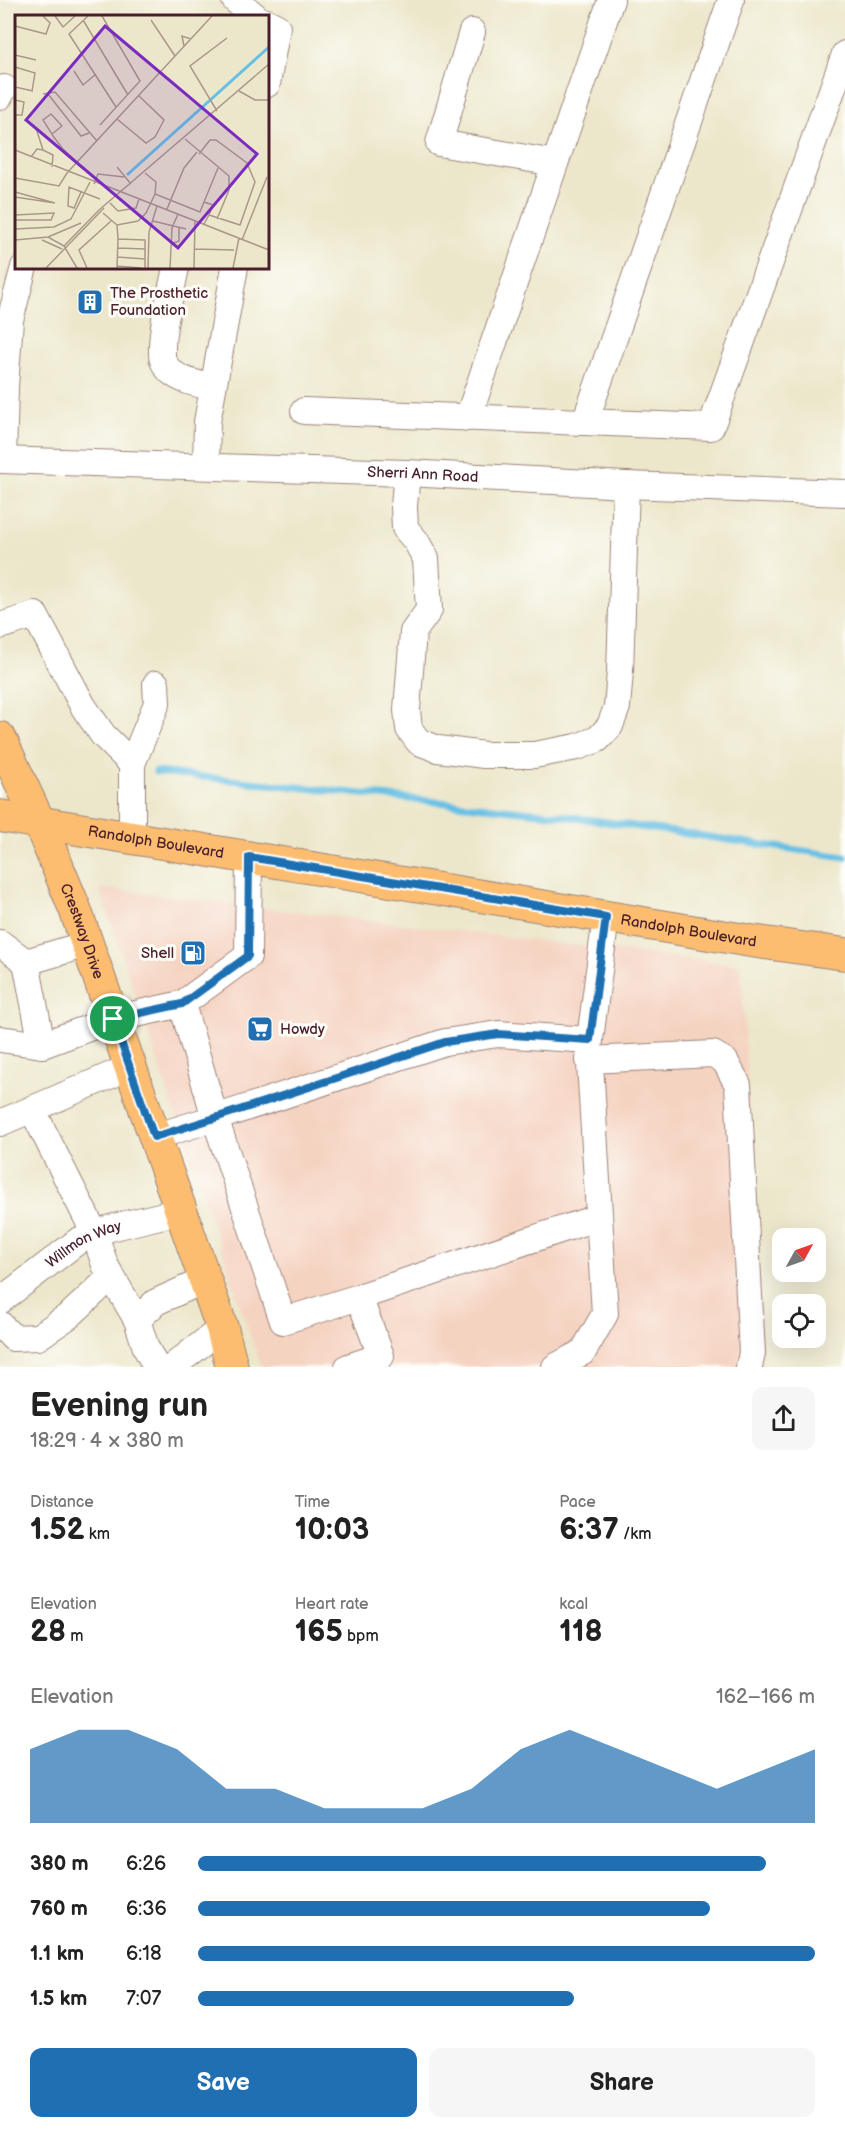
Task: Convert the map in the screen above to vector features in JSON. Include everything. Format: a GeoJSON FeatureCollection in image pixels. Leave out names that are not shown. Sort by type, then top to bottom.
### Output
{"type":"FeatureCollection","features":[{"type":"Feature","properties":{"kind":"main road","name":"Crestway Drive"},"geometry":{"type":"LineString","coordinates":[[0,738],[39,822],[87,944],[222,1328],[232,1367]]}},
{"type":"Feature","properties":{"kind":"main road","name":"Randolph Boulevard"},"geometry":{"type":"LineString","coordinates":[[0,816],[606,917],[845,954]]}},
{"type":"Feature","properties":{"kind":"street"},"geometry":{"type":"LineString","coordinates":[[468,418],[610,0]]}},
{"type":"Feature","properties":{"kind":"street"},"geometry":{"type":"LineString","coordinates":[[585,423],[731,0]]}},
{"type":"Feature","properties":{"kind":"street"},"geometry":{"type":"LineString","coordinates":[[268,22],[277,27],[268,78]]}},
{"type":"Feature","properties":{"kind":"street"},"geometry":{"type":"LineString","coordinates":[[472,32],[439,143],[555,163]]}},
{"type":"Feature","properties":{"kind":"street"},"geometry":{"type":"LineString","coordinates":[[304,411],[711,427],[845,54]]}},
{"type":"Feature","properties":{"kind":"street"},"geometry":{"type":"LineString","coordinates":[[2,460],[10,320],[24,268]]}},
{"type":"Feature","properties":{"kind":"street"},"geometry":{"type":"LineString","coordinates":[[176,268],[162,357],[170,371],[190,383],[213,387]]}},
{"type":"Feature","properties":{"kind":"street"},"geometry":{"type":"LineString","coordinates":[[206,466],[207,422],[235,268]]}},
{"type":"Feature","properties":{"kind":"street","name":"Sherri Ann Road"},"geometry":{"type":"LineString","coordinates":[[2,460],[407,473],[626,485],[845,493]]}},
{"type":"Feature","properties":{"kind":"street"},"geometry":{"type":"LineString","coordinates":[[407,473],[405,528],[426,558],[429,610],[413,632],[407,710],[409,729],[419,742],[438,749],[484,755],[534,755],[577,747],[598,739],[610,726],[617,707],[621,672],[626,485]]}},
{"type":"Feature","properties":{"kind":"street"},"geometry":{"type":"LineString","coordinates":[[0,626],[35,615],[83,706],[103,735],[132,764]]}},
{"type":"Feature","properties":{"kind":"street"},"geometry":{"type":"LineString","coordinates":[[132,837],[132,764],[157,703],[156,684]]}},
{"type":"Feature","properties":{"kind":"street"},"geometry":{"type":"LineString","coordinates":[[0,1039],[42,1045],[113,1019],[182,1004],[248,956],[249,857]]}},
{"type":"Feature","properties":{"kind":"street"},"geometry":{"type":"LineString","coordinates":[[555,1367],[583,1352],[605,1314],[590,1050],[606,917]]}},
{"type":"Feature","properties":{"kind":"street"},"geometry":{"type":"LineString","coordinates":[[1,944],[26,962],[42,1045]]}},
{"type":"Feature","properties":{"kind":"street"},"geometry":{"type":"LineString","coordinates":[[26,962],[87,944]]}},
{"type":"Feature","properties":{"kind":"street"},"geometry":{"type":"LineString","coordinates":[[182,1004],[215,1118],[283,1321],[599,1217]]}},
{"type":"Feature","properties":{"kind":"street"},"geometry":{"type":"LineString","coordinates":[[154,1137],[445,1042],[498,1034],[590,1050],[713,1054],[725,1061],[738,1085],[752,1353],[749,1367]]}},
{"type":"Feature","properties":{"kind":"street"},"geometry":{"type":"LineString","coordinates":[[0,1123],[130,1066]]}},
{"type":"Feature","properties":{"kind":"street"},"geometry":{"type":"LineString","coordinates":[[32,1109],[95,1234],[105,1265],[136,1320],[156,1367]]}},
{"type":"Feature","properties":{"kind":"street","name":"Willmon Way"},"geometry":{"type":"LineString","coordinates":[[0,1301],[78,1241],[110,1228],[180,1211]]}},
{"type":"Feature","properties":{"kind":"street"},"geometry":{"type":"LineString","coordinates":[[0,1324],[13,1338],[38,1337],[70,1315],[111,1278]]}},
{"type":"Feature","properties":{"kind":"street"},"geometry":{"type":"LineString","coordinates":[[136,1320],[156,1302],[205,1280]]}},
{"type":"Feature","properties":{"kind":"street"},"geometry":{"type":"LineString","coordinates":[[348,1367],[381,1356],[359,1297]]}},
{"type":"Feature","properties":{"kind":"street"},"geometry":{"type":"LineString","coordinates":[[172,1367],[222,1328]]}},
{"type":"Feature","properties":{"kind":"shaded area"},"geometry":{"type":"Polygon","coordinates":[[[99,888],[741,965],[763,1367],[261,1367],[99,888]]]}},
{"type":"Feature","properties":{"kind":"waterway"},"geometry":{"type":"LineString","coordinates":[[156,772],[559,815],[845,857]]}},
{"type":"Feature","properties":{"kind":"place","name":"The Prosthetic Foundation"},"geometry":{"type":"Point","coordinates":[90,302]}},
{"type":"Feature","properties":{"kind":"place","name":"Shell"},"geometry":{"type":"Point","coordinates":[193,953]}},
{"type":"Feature","properties":{"kind":"place","name":"Howdy"},"geometry":{"type":"Point","coordinates":[260,1029]}},
{"type":"Feature","properties":{"kind":"route"},"geometry":{"type":"LineString","coordinates":[[249,857],[606,917],[590,1040],[498,1034],[445,1042],[154,1137],[113,1019],[182,1004],[248,956],[249,857]]}}]}
